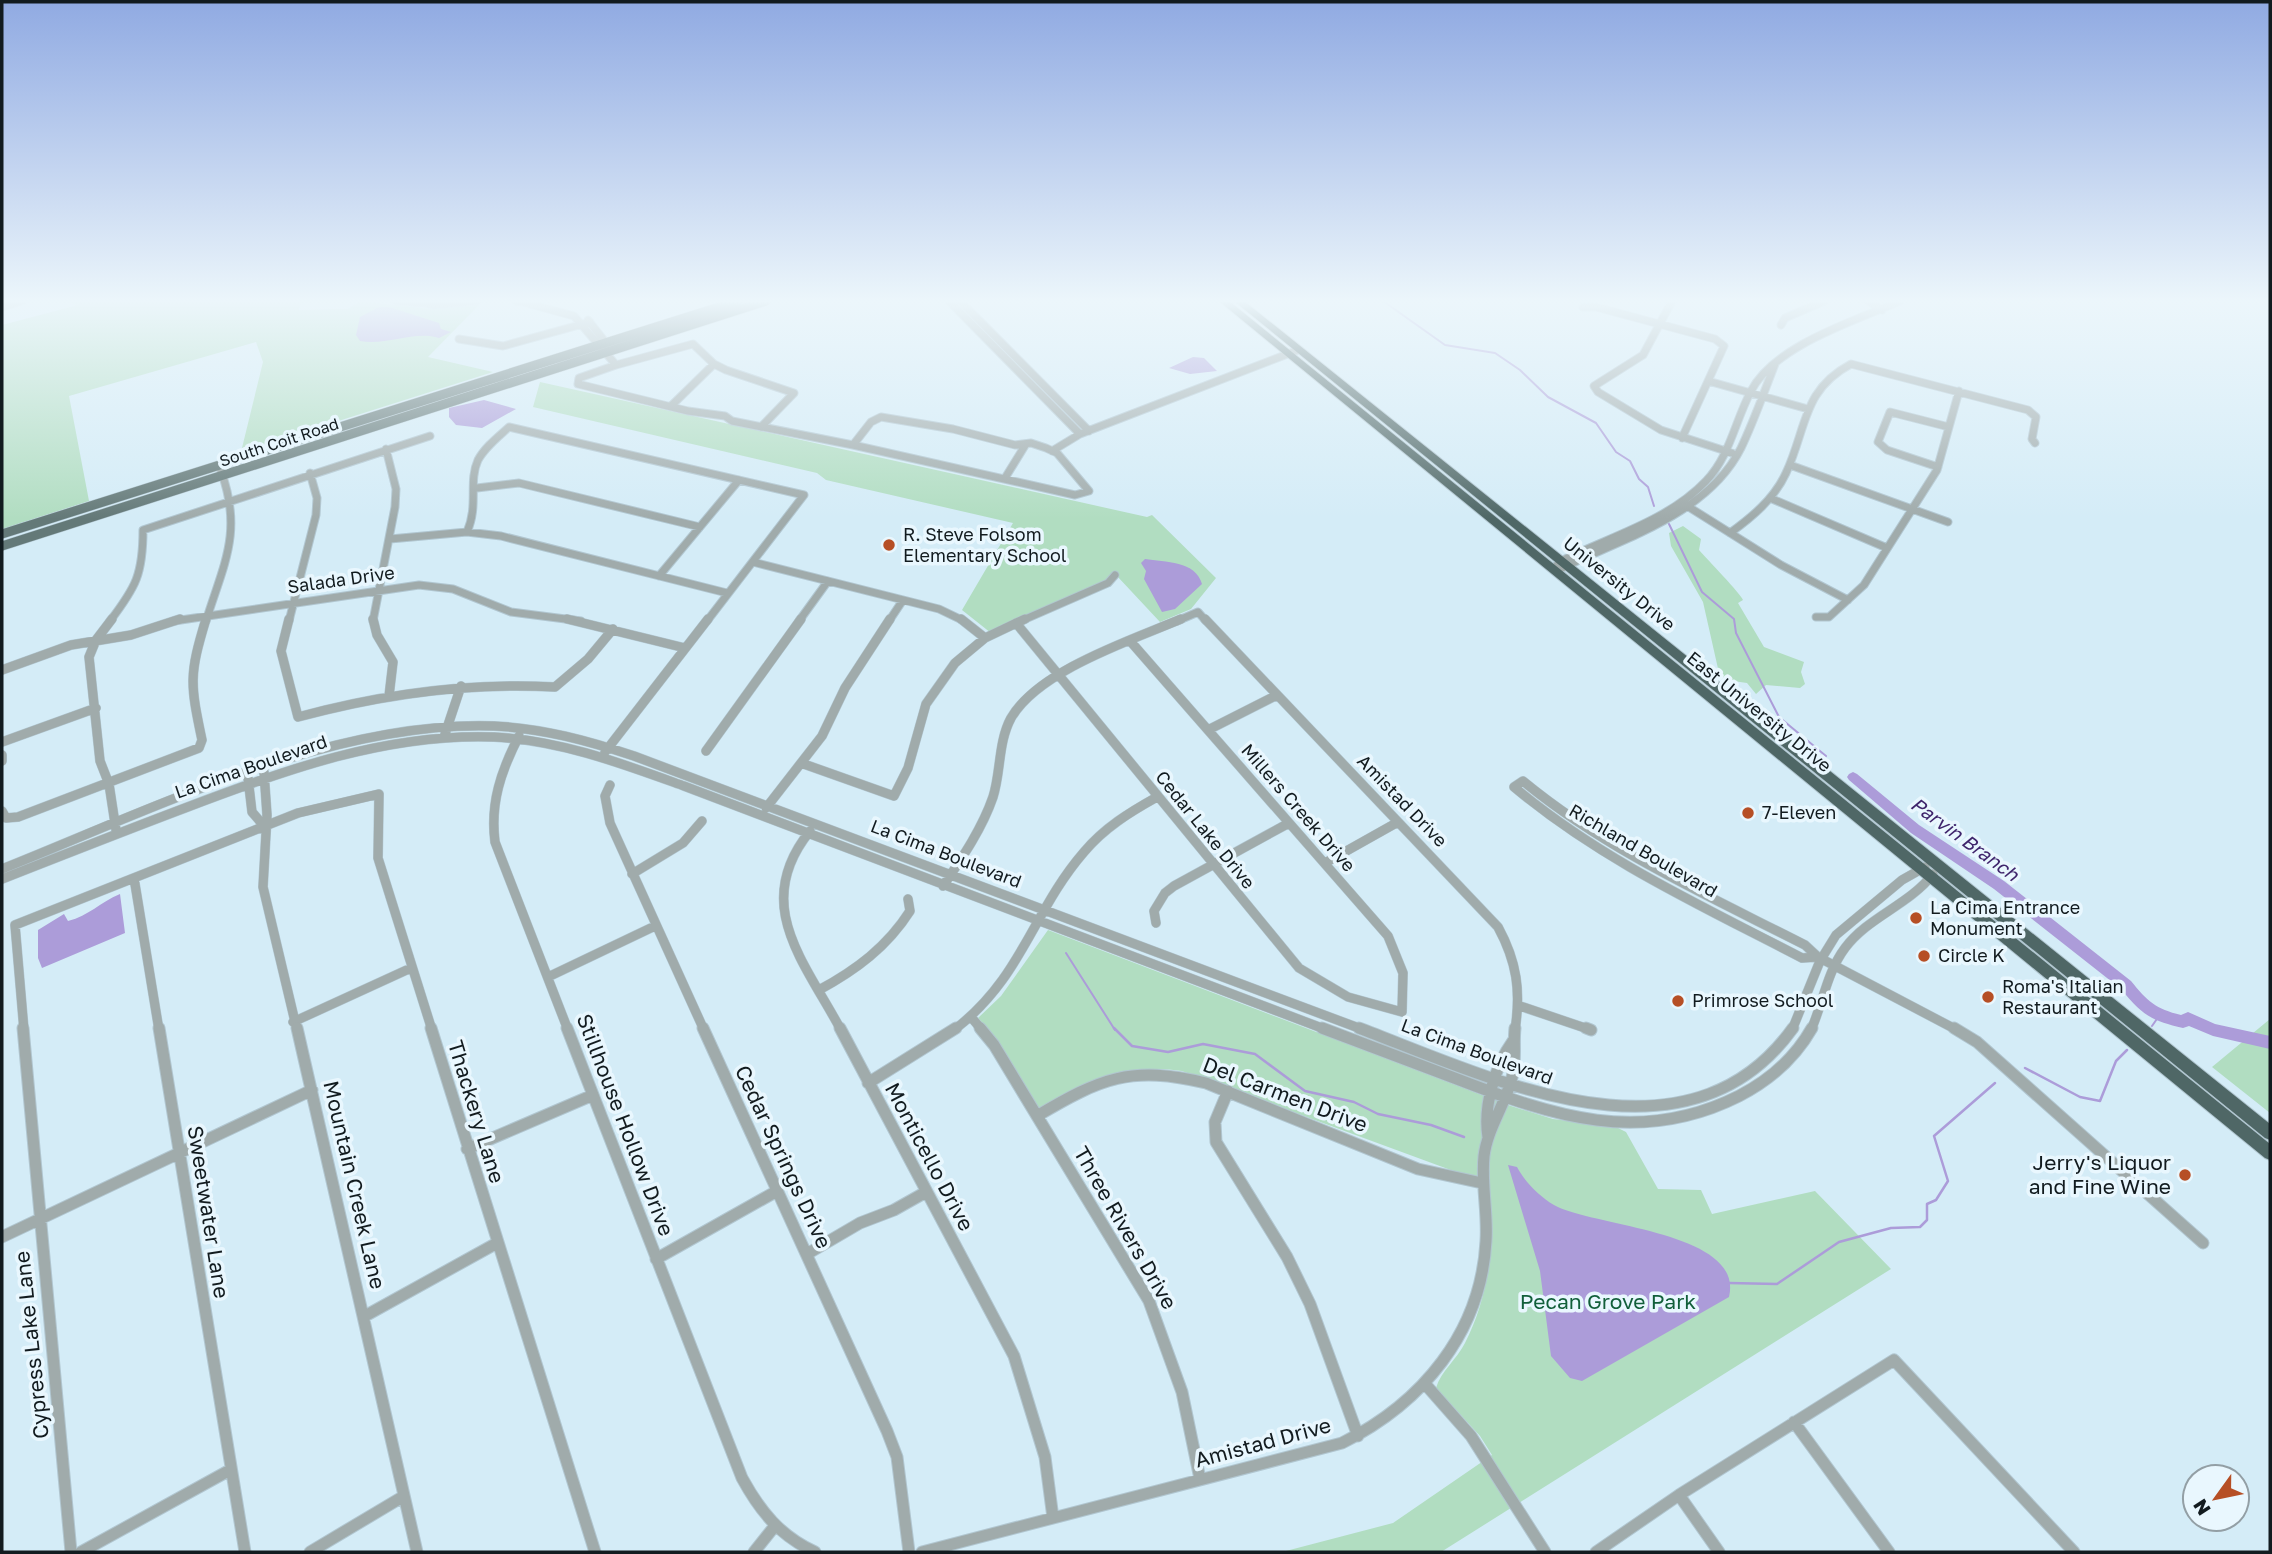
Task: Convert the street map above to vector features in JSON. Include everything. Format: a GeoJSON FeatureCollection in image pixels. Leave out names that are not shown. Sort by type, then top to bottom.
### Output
{"type":"FeatureCollection","features":[{"type":"Feature","properties":{"kind":"highway","name":"University Drive"},"geometry":{"type":"LineString","coordinates":[[1320,374],[1560,566]]}},
{"type":"Feature","properties":{"kind":"highway","name":"East University Drive"},"geometry":{"type":"LineString","coordinates":[[1560,566],[2270,1153]]}},
{"type":"Feature","properties":{"kind":"highway"},"geometry":{"type":"LineString","coordinates":[[1929,870],[2270,1133]]}},
{"type":"Feature","properties":{"kind":"main road","name":"South Coit Road"},"geometry":{"type":"LineString","coordinates":[[2,546],[221,470],[518,374]]}},
{"type":"Feature","properties":{"kind":"main road","name":"South Coit Road"},"geometry":{"type":"LineString","coordinates":[[2,534],[221,470]]}},
{"type":"Feature","properties":{"kind":"main road"},"geometry":{"type":"LineString","coordinates":[[68,513],[70,524]]}},
{"type":"Feature","properties":{"kind":"street"},"geometry":{"type":"LineString","coordinates":[[595,374],[576,381],[671,406],[725,416],[732,421],[1075,495],[1088,491],[1052,451],[1026,444],[1015,445],[953,429],[881,417],[871,422],[853,445]]}},
{"type":"Feature","properties":{"kind":"street"},"geometry":{"type":"LineString","coordinates":[[671,406],[704,374]]}},
{"type":"Feature","properties":{"kind":"street"},"geometry":{"type":"LineString","coordinates":[[742,374],[794,393],[761,427]]}},
{"type":"Feature","properties":{"kind":"street"},"geometry":{"type":"LineString","coordinates":[[1020,374],[1080,434]]}},
{"type":"Feature","properties":{"kind":"street"},"geometry":{"type":"LineString","coordinates":[[1031,374],[1088,431]]}},
{"type":"Feature","properties":{"kind":"street"},"geometry":{"type":"LineString","coordinates":[[1052,451],[1080,434],[1237,374]]}},
{"type":"Feature","properties":{"kind":"street"},"geometry":{"type":"LineString","coordinates":[[1614,374],[1594,386],[1647,423],[1682,438],[1737,455]]}},
{"type":"Feature","properties":{"kind":"street"},"geometry":{"type":"LineString","coordinates":[[1682,438],[1712,374]]}},
{"type":"Feature","properties":{"kind":"street"},"geometry":{"type":"LineString","coordinates":[[1683,504],[1706,481],[1728,452],[1752,393],[1763,374]]}},
{"type":"Feature","properties":{"kind":"street"},"geometry":{"type":"LineString","coordinates":[[1560,566],[1715,485],[1737,455],[1772,374]]}},
{"type":"Feature","properties":{"kind":"street"},"geometry":{"type":"LineString","coordinates":[[1730,533],[1770,498],[1790,465],[1808,409],[1825,378],[1834,374]]}},
{"type":"Feature","properties":{"kind":"street"},"geometry":{"type":"LineString","coordinates":[[1893,374],[2032,412],[2036,417],[2032,439],[2035,443]]}},
{"type":"Feature","properties":{"kind":"street"},"geometry":{"type":"LineString","coordinates":[[1708,381],[1808,409]]}},
{"type":"Feature","properties":{"kind":"street"},"geometry":{"type":"LineString","coordinates":[[1816,617],[1829,617],[1864,584],[1913,508],[1938,467],[1959,391]]}},
{"type":"Feature","properties":{"kind":"street"},"geometry":{"type":"LineString","coordinates":[[1938,467],[1881,446],[1878,442],[1890,412],[1950,427]]}},
{"type":"Feature","properties":{"kind":"street"},"geometry":{"type":"LineString","coordinates":[[467,532],[476,513],[476,467],[494,440],[509,428],[804,495],[605,752]]}},
{"type":"Feature","properties":{"kind":"street"},"geometry":{"type":"LineString","coordinates":[[116,830],[109,785],[100,761],[89,661],[96,640],[135,588],[143,555],[143,530],[310,473],[430,436]]}},
{"type":"Feature","properties":{"kind":"street"},"geometry":{"type":"LineString","coordinates":[[1005,478],[1026,444]]}},
{"type":"Feature","properties":{"kind":"street"},"geometry":{"type":"LineString","coordinates":[[386,449],[396,489],[390,538],[373,621],[377,635],[393,660],[389,696]]}},
{"type":"Feature","properties":{"kind":"street"},"geometry":{"type":"LineString","coordinates":[[1790,465],[1948,523]]}},
{"type":"Feature","properties":{"kind":"street"},"geometry":{"type":"LineString","coordinates":[[2,811],[6,818],[18,817],[192,754],[200,747],[202,740],[191,673],[233,534],[231,499],[221,470]]}},
{"type":"Feature","properties":{"kind":"street"},"geometry":{"type":"LineString","coordinates":[[310,473],[317,498],[316,514],[281,655],[298,716],[389,696],[461,686],[555,687],[586,661],[614,629]]}},
{"type":"Feature","properties":{"kind":"street"},"geometry":{"type":"LineString","coordinates":[[659,576],[739,480]]}},
{"type":"Feature","properties":{"kind":"street"},"geometry":{"type":"LineString","coordinates":[[477,488],[519,483],[700,527]]}},
{"type":"Feature","properties":{"kind":"street"},"geometry":{"type":"LineString","coordinates":[[1770,498],[1887,548]]}},
{"type":"Feature","properties":{"kind":"street"},"geometry":{"type":"LineString","coordinates":[[1683,504],[1848,600]]}},
{"type":"Feature","properties":{"kind":"street"},"geometry":{"type":"LineString","coordinates":[[390,538],[467,532],[501,536],[727,593]]}},
{"type":"Feature","properties":{"kind":"street"},"geometry":{"type":"LineString","coordinates":[[753,562],[903,600],[960,618],[985,638]]}},
{"type":"Feature","properties":{"kind":"street"},"geometry":{"type":"LineString","coordinates":[[801,763],[894,796],[908,768],[921,718],[934,689],[955,663],[985,638],[1108,583],[1115,575]]}},
{"type":"Feature","properties":{"kind":"street"},"geometry":{"type":"LineString","coordinates":[[706,751],[828,581]]}},
{"type":"Feature","properties":{"kind":"street","name":"Salada Drive"},"geometry":{"type":"LineString","coordinates":[[2,670],[71,645],[124,637],[175,620],[419,585],[442,587],[504,611],[577,620],[685,648]]}},
{"type":"Feature","properties":{"kind":"street"},"geometry":{"type":"LineString","coordinates":[[760,815],[822,736],[845,688],[903,600]]}},
{"type":"Feature","properties":{"kind":"street","name":"Amistad Drive"},"geometry":{"type":"LineString","coordinates":[[922,1552],[1306,1454],[1358,1437],[1426,1385],[1451,1352],[1467,1321],[1479,1286],[1486,1245],[1482,1183],[1488,1137],[1484,1127],[1505,1050],[1513,1041],[1520,1006],[1517,966],[1498,927],[1198,612],[1131,642]]}},
{"type":"Feature","properties":{"kind":"street","name":"Cedar Lake Drive"},"geometry":{"type":"LineString","coordinates":[[1017,623],[1299,968],[1333,992],[1359,1003],[1402,1013]]}},
{"type":"Feature","properties":{"kind":"street"},"geometry":{"type":"LineString","coordinates":[[943,886],[975,838],[993,797],[1011,718],[1033,692],[1131,642]]}},
{"type":"Feature","properties":{"kind":"street","name":"Millers Creek Drive"},"geometry":{"type":"LineString","coordinates":[[1131,642],[1388,936],[1403,973],[1402,1013]]}},
{"type":"Feature","properties":{"kind":"street"},"geometry":{"type":"LineString","coordinates":[[445,734],[461,686]]}},
{"type":"Feature","properties":{"kind":"street"},"geometry":{"type":"LineString","coordinates":[[1208,730],[1277,695]]}},
{"type":"Feature","properties":{"kind":"street"},"geometry":{"type":"LineString","coordinates":[[2,742],[96,708]]}},
{"type":"Feature","properties":{"kind":"street","name":"La Cima Boulevard"},"geometry":{"type":"LineString","coordinates":[[445,734],[474,726],[523,729],[605,752],[817,824],[1497,1080],[1565,1102],[1645,1107],[1695,1097],[1726,1086],[1774,1051],[1792,1030],[1804,1009],[1819,958],[1848,922],[1929,870]]}},
{"type":"Feature","properties":{"kind":"street","name":"Stillhouse Hollow Drive"},"geometry":{"type":"LineString","coordinates":[[523,729],[501,772],[491,820],[495,842],[742,1478],[755,1503],[774,1527]]}},
{"type":"Feature","properties":{"kind":"street","name":"La Cima Boulevard"},"geometry":{"type":"LineString","coordinates":[[2,870],[116,830],[264,772],[358,741],[409,732],[495,737],[605,752],[943,886],[1505,1098],[1559,1115],[1627,1123],[1708,1110],[1768,1078],[1786,1061],[1810,1030],[1835,965],[1858,933],[1929,870]]}},
{"type":"Feature","properties":{"kind":"street"},"geometry":{"type":"LineString","coordinates":[[2,755],[2,761]]}},
{"type":"Feature","properties":{"kind":"street","name":"Mountain Creek Lane"},"geometry":{"type":"LineString","coordinates":[[264,772],[267,807],[263,887],[365,1316],[417,1552]]}},
{"type":"Feature","properties":{"kind":"street","name":"Mountain Creek Lane"},"geometry":{"type":"LineString","coordinates":[[248,778],[252,812],[264,826]]}},
{"type":"Feature","properties":{"kind":"street","name":"Richland Boulevard"},"geometry":{"type":"LineString","coordinates":[[1819,958],[1801,958],[1592,847],[1548,816],[1514,787],[1523,781],[1586,831],[1805,945],[1819,958],[1922,1009],[1976,1042],[2203,1243]]}},
{"type":"Feature","properties":{"kind":"street","name":"Cedar Springs Drive"},"geometry":{"type":"LineString","coordinates":[[610,785],[605,796],[606,811],[632,874],[877,1406],[897,1457],[909,1552]]}},
{"type":"Feature","properties":{"kind":"street","name":"Thackery Lane"},"geometry":{"type":"LineString","coordinates":[[264,826],[330,804],[379,793],[378,858],[594,1552]]}},
{"type":"Feature","properties":{"kind":"street"},"geometry":{"type":"LineString","coordinates":[[868,1083],[932,1046],[971,1017],[1007,978],[1074,863],[1092,842],[1136,807],[1157,797]]}},
{"type":"Feature","properties":{"kind":"street"},"geometry":{"type":"LineString","coordinates":[[632,874],[683,844],[702,821]]}},
{"type":"Feature","properties":{"kind":"street"},"geometry":{"type":"LineString","coordinates":[[1325,863],[1398,822]]}},
{"type":"Feature","properties":{"kind":"street"},"geometry":{"type":"LineString","coordinates":[[1156,923],[1154,911],[1165,893],[1289,823]]}},
{"type":"Feature","properties":{"kind":"street","name":"Monticello Drive"},"geometry":{"type":"LineString","coordinates":[[817,824],[808,833],[786,871],[782,911],[785,926],[1014,1356],[1045,1457],[1053,1518]]}},
{"type":"Feature","properties":{"kind":"street"},"geometry":{"type":"LineString","coordinates":[[134,878],[264,826]]}},
{"type":"Feature","properties":{"kind":"street","name":"La Cima Boulevard"},"geometry":{"type":"LineString","coordinates":[[2,880],[116,830]]}},
{"type":"Feature","properties":{"kind":"street","name":"Cypress Lake Lane"},"geometry":{"type":"LineString","coordinates":[[71,1552],[39,1219],[16,925],[134,878]]}},
{"type":"Feature","properties":{"kind":"street","name":"Sweetwater Lane"},"geometry":{"type":"LineString","coordinates":[[134,878],[245,1552]]}},
{"type":"Feature","properties":{"kind":"street"},"geometry":{"type":"LineString","coordinates":[[819,990],[857,969],[887,943],[910,911],[908,900]]}},
{"type":"Feature","properties":{"kind":"street"},"geometry":{"type":"LineString","coordinates":[[548,977],[655,926]]}},
{"type":"Feature","properties":{"kind":"street"},"geometry":{"type":"LineString","coordinates":[[293,1022],[411,968]]}},
{"type":"Feature","properties":{"kind":"street"},"geometry":{"type":"LineString","coordinates":[[1520,1006],[1591,1030]]}},
{"type":"Feature","properties":{"kind":"street","name":"Three Rivers Drive"},"geometry":{"type":"LineString","coordinates":[[971,1017],[994,1045],[1149,1301],[1182,1392],[1200,1479]]}},
{"type":"Feature","properties":{"kind":"street","name":"Amistad Drive"},"geometry":{"type":"LineString","coordinates":[[1488,1137],[1496,1128],[1509,1084],[1516,1049],[1513,1041]]}},
{"type":"Feature","properties":{"kind":"street"},"geometry":{"type":"LineString","coordinates":[[1774,1051],[1786,1061]]}},
{"type":"Feature","properties":{"kind":"street","name":"Del Carmen Drive"},"geometry":{"type":"LineString","coordinates":[[1037,1116],[1082,1090],[1117,1076],[1134,1073],[1177,1074],[1228,1091],[1419,1169],[1453,1179],[1482,1183]]}},
{"type":"Feature","properties":{"kind":"street"},"geometry":{"type":"LineString","coordinates":[[2,1237],[312,1090]]}},
{"type":"Feature","properties":{"kind":"street"},"geometry":{"type":"LineString","coordinates":[[1228,1091],[1216,1117],[1213,1131],[1216,1142],[1281,1246],[1310,1304],[1358,1437]]}},
{"type":"Feature","properties":{"kind":"street"},"geometry":{"type":"LineString","coordinates":[[467,1149],[593,1096]]}},
{"type":"Feature","properties":{"kind":"street"},"geometry":{"type":"LineString","coordinates":[[1695,1097],[1708,1110]]}},
{"type":"Feature","properties":{"kind":"street"},"geometry":{"type":"LineString","coordinates":[[1622,1107],[1627,1123]]}},
{"type":"Feature","properties":{"kind":"street"},"geometry":{"type":"LineString","coordinates":[[656,1259],[777,1191]]}},
{"type":"Feature","properties":{"kind":"street"},"geometry":{"type":"LineString","coordinates":[[807,1254],[860,1223],[894,1210],[926,1192]]}},
{"type":"Feature","properties":{"kind":"street"},"geometry":{"type":"LineString","coordinates":[[365,1316],[496,1243]]}},
{"type":"Feature","properties":{"kind":"street"},"geometry":{"type":"LineString","coordinates":[[1596,1552],[1679,1495],[1894,1360],[2074,1552]]}},
{"type":"Feature","properties":{"kind":"street"},"geometry":{"type":"LineString","coordinates":[[1426,1385],[1472,1436],[1545,1552]]}},
{"type":"Feature","properties":{"kind":"street"},"geometry":{"type":"LineString","coordinates":[[1794,1422],[1889,1552]]}},
{"type":"Feature","properties":{"kind":"street"},"geometry":{"type":"LineString","coordinates":[[81,1552],[230,1470]]}},
{"type":"Feature","properties":{"kind":"street"},"geometry":{"type":"LineString","coordinates":[[1679,1495],[1719,1552]]}},
{"type":"Feature","properties":{"kind":"street"},"geometry":{"type":"LineString","coordinates":[[310,1552],[404,1496]]}},
{"type":"Feature","properties":{"kind":"street"},"geometry":{"type":"LineString","coordinates":[[754,1552],[774,1527],[785,1538],[815,1552]]}},
{"type":"Feature","properties":{"kind":"green space"},"geometry":{"type":"Polygon","coordinates":[[[2,374],[147,374],[69,396],[89,501],[2,529],[2,374]]]}},
{"type":"Feature","properties":{"kind":"green space"},"geometry":{"type":"Polygon","coordinates":[[[260,374],[488,374],[241,452],[260,374]]]}},
{"type":"Feature","properties":{"kind":"green space"},"geometry":{"type":"Polygon","coordinates":[[[540,382],[1147,517],[1152,515],[1216,578],[1191,609],[1160,622],[1117,576],[991,633],[962,610],[1013,523],[826,480],[817,473],[533,407],[540,382]]]}},
{"type":"Feature","properties":{"kind":"green space"},"geometry":{"type":"Polygon","coordinates":[[[1683,526],[1701,539],[1699,550],[1741,596],[1743,600],[1738,603],[1764,647],[1804,662],[1801,672],[1805,684],[1800,688],[1766,685],[1756,694],[1747,683],[1726,680],[1719,673],[1703,602],[1671,546],[1669,533],[1683,526]]]}},
{"type":"Feature","properties":{"kind":"green space","name":"Pecan Grove Park"},"geometry":{"type":"Polygon","coordinates":[[[1048,930],[1511,1106],[1553,1119],[1616,1127],[1626,1132],[1658,1189],[1701,1190],[1712,1214],[1815,1191],[1891,1269],[1441,1552],[1282,1552],[1393,1523],[1492,1455],[1480,1436],[1436,1388],[1465,1343],[1480,1307],[1490,1250],[1488,1191],[1467,1176],[1182,1071],[1143,1069],[1125,1072],[1090,1083],[1039,1109],[997,1040],[978,1018],[1001,996],[1048,930]]]}},
{"type":"Feature","properties":{"kind":"green space"},"geometry":{"type":"Polygon","coordinates":[[[2270,1019],[2270,1113],[2212,1067],[2270,1019]]]}},
{"type":"Feature","properties":{"kind":"shaded area"},"geometry":{"type":"Polygon","coordinates":[[[484,400],[516,409],[482,428],[456,425],[449,417],[449,408],[484,400]]]}},
{"type":"Feature","properties":{"kind":"shaded area"},"geometry":{"type":"Polygon","coordinates":[[[1145,559],[1187,567],[1199,576],[1202,584],[1175,609],[1162,612],[1144,579],[1146,571],[1141,563],[1145,559]]]}},
{"type":"Feature","properties":{"kind":"shaded area"},"geometry":{"type":"Polygon","coordinates":[[[120,894],[125,933],[42,968],[38,958],[38,930],[64,914],[68,921],[82,916],[120,894]]]}},
{"type":"Feature","properties":{"kind":"shaded area"},"geometry":{"type":"Polygon","coordinates":[[[1508,1165],[1517,1167],[1533,1188],[1554,1205],[1573,1213],[1662,1234],[1691,1245],[1714,1258],[1728,1275],[1729,1297],[1582,1381],[1570,1378],[1551,1356],[1540,1271],[1508,1165]]]}},
{"type":"Feature","properties":{"kind":"waterway","name":"Parvin Branch"},"geometry":{"type":"LineString","coordinates":[[1524,374],[1548,397],[1596,423],[1616,452],[1630,461],[1639,479],[1648,487],[1654,506]]}},
{"type":"Feature","properties":{"kind":"waterway","name":"Parvin Branch"},"geometry":{"type":"LineString","coordinates":[[1669,524],[1702,592],[1734,619],[1736,633],[1779,717],[1826,756]]}},
{"type":"Feature","properties":{"kind":"waterway","name":"Parvin Branch"},"geometry":{"type":"LineString","coordinates":[[1853,777],[1915,829],[1999,885],[2126,985],[2139,1001],[2159,1016],[2183,1022],[2188,1018],[2213,1030],[2270,1043]]}},
{"type":"Feature","properties":{"kind":"waterway"},"geometry":{"type":"LineString","coordinates":[[1066,953],[1115,1030]]}},
{"type":"Feature","properties":{"kind":"waterway"},"geometry":{"type":"LineString","coordinates":[[2152,1026],[2159,1016]]}},
{"type":"Feature","properties":{"kind":"waterway"},"geometry":{"type":"LineString","coordinates":[[1114,1028],[1132,1046],[1168,1052],[1203,1044],[1255,1054],[1305,1091],[1354,1102],[1378,1114],[1431,1125],[1464,1137]]}},
{"type":"Feature","properties":{"kind":"waterway"},"geometry":{"type":"LineString","coordinates":[[2025,1068],[2080,1097],[2100,1101],[2116,1061],[2127,1050]]}},
{"type":"Feature","properties":{"kind":"waterway"},"geometry":{"type":"LineString","coordinates":[[1729,1283],[1777,1284],[1839,1242],[1891,1228],[1920,1227],[1927,1220],[1927,1204],[1936,1200],[1948,1181],[1934,1136],[1995,1083]]}},
{"type":"Feature","properties":{"kind":"place","name":"R. Steve Folsom Elementary School"},"geometry":{"type":"Point","coordinates":[889,545]}},
{"type":"Feature","properties":{"kind":"place","name":"7-Eleven"},"geometry":{"type":"Point","coordinates":[1748,813]}},
{"type":"Feature","properties":{"kind":"place","name":"La Cima Entrance Monument"},"geometry":{"type":"Point","coordinates":[1916,918]}},
{"type":"Feature","properties":{"kind":"place","name":"Circle K"},"geometry":{"type":"Point","coordinates":[1924,956]}},
{"type":"Feature","properties":{"kind":"place","name":"Roma's Italian Restaurant"},"geometry":{"type":"Point","coordinates":[1988,997]}},
{"type":"Feature","properties":{"kind":"place","name":"Primrose School"},"geometry":{"type":"Point","coordinates":[1678,1001]}},
{"type":"Feature","properties":{"kind":"place","name":"Jerry's Liquor and Fine Wine"},"geometry":{"type":"Point","coordinates":[2185,1175]}}]}
